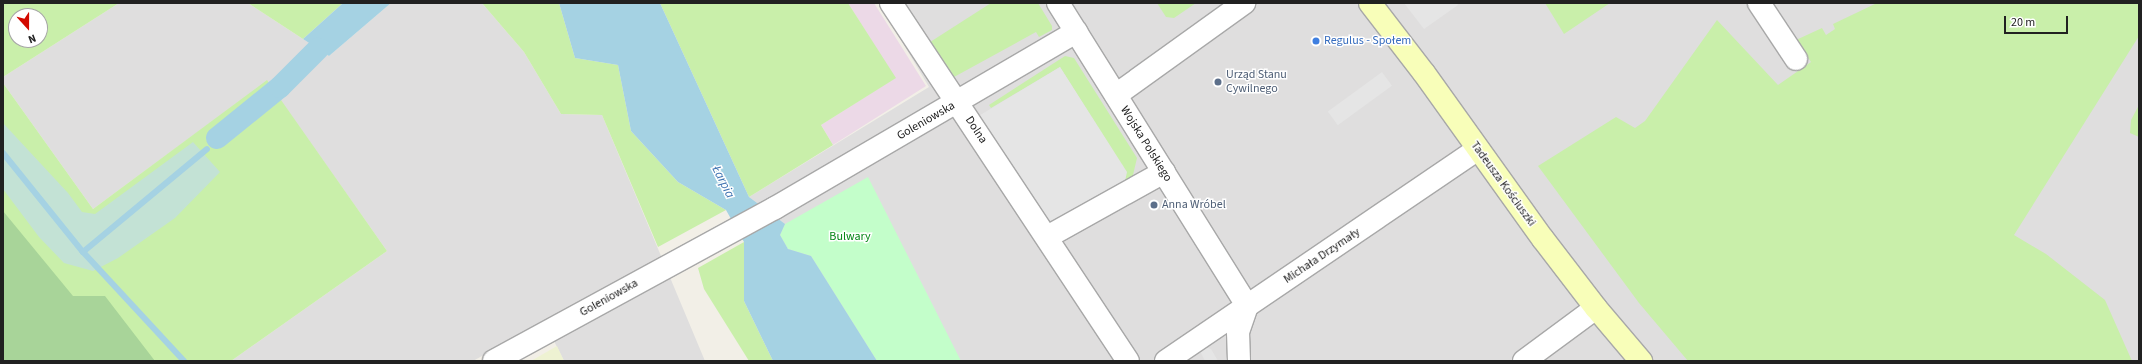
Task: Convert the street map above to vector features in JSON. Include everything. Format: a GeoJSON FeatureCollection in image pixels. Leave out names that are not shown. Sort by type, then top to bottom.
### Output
{"type":"FeatureCollection","features":[{"type":"Feature","properties":{"kind":"main road","name":"Tadeusza Kościuszki"},"geometry":{"type":"LineString","coordinates":[[1370,3],[1596,308],[1641,361]]}},
{"type":"Feature","properties":{"kind":"street","name":"Dolna"},"geometry":{"type":"LineString","coordinates":[[891,3],[918,47],[958,103],[1128,361]]}},
{"type":"Feature","properties":{"kind":"street","name":"Wojska Polskiego"},"geometry":{"type":"LineString","coordinates":[[1058,3],[1247,306]]}},
{"type":"Feature","properties":{"kind":"street"},"geometry":{"type":"LineString","coordinates":[[1116,95],[1244,3]]}},
{"type":"Feature","properties":{"kind":"street"},"geometry":{"type":"LineString","coordinates":[[1759,3],[1796,59]]}},
{"type":"Feature","properties":{"kind":"street","name":"Goleniowska"},"geometry":{"type":"LineString","coordinates":[[494,361],[775,208],[958,103],[1076,32]]}},
{"type":"Feature","properties":{"kind":"street","name":"Michała Drzymały"},"geometry":{"type":"LineString","coordinates":[[1166,361],[1478,150]]}},
{"type":"Feature","properties":{"kind":"street"},"geometry":{"type":"LineString","coordinates":[[1047,237],[1164,172]]}},
{"type":"Feature","properties":{"kind":"street"},"geometry":{"type":"LineString","coordinates":[[1239,361],[1238,332],[1247,306]]}},
{"type":"Feature","properties":{"kind":"street"},"geometry":{"type":"LineString","coordinates":[[1524,361],[1596,308]]}},
{"type":"Feature","properties":{"kind":"shaded area"},"geometry":{"type":"Polygon","coordinates":[[[119,3],[248,3],[329,56],[391,3],[482,3],[524,52],[561,114],[602,115],[705,361],[564,361],[544,321],[473,361],[231,361],[387,251],[267,81],[93,209],[3,83],[3,77],[119,3]]]}},
{"type":"Feature","properties":{"kind":"shaded area"},"geometry":{"type":"Polygon","coordinates":[[[848,3],[874,3],[926,86],[833,145],[821,125],[895,78],[848,3]]]}},
{"type":"Feature","properties":{"kind":"shaded area"},"geometry":{"type":"Polygon","coordinates":[[[879,3],[2139,3],[2139,361],[873,361],[749,197],[929,87],[879,3]]]}},
{"type":"Feature","properties":{"kind":"shaded area"},"geometry":{"type":"Polygon","coordinates":[[[1404,3],[1457,3],[1458,5],[1424,29],[1404,3]]]}},
{"type":"Feature","properties":{"kind":"shaded area"},"geometry":{"type":"Polygon","coordinates":[[[1060,67],[1127,172],[1124,186],[1056,221],[1047,220],[977,117],[1060,67]]]}},
{"type":"Feature","properties":{"kind":"shaded area"},"geometry":{"type":"Polygon","coordinates":[[[1382,72],[1392,86],[1338,125],[1328,111],[1382,72]]]}},
{"type":"Feature","properties":{"kind":"shaded area"},"geometry":{"type":"Polygon","coordinates":[[[1205,347],[1211,349],[1218,361],[1205,361],[1200,351],[1205,347]]]}},
{"type":"Feature","properties":{"kind":"green space"},"geometry":{"type":"Polygon","coordinates":[[[3,3],[119,3],[3,77],[3,3]]]}},
{"type":"Feature","properties":{"kind":"green space"},"geometry":{"type":"Polygon","coordinates":[[[248,3],[343,3],[303,39],[248,3]]]}},
{"type":"Feature","properties":{"kind":"green space"},"geometry":{"type":"Polygon","coordinates":[[[482,3],[559,3],[575,58],[618,65],[631,131],[678,182],[726,210],[658,247],[602,115],[561,114],[524,52],[482,3]]]}},
{"type":"Feature","properties":{"kind":"green space"},"geometry":{"type":"Polygon","coordinates":[[[660,3],[848,3],[896,78],[821,125],[833,145],[749,197],[660,3]]]}},
{"type":"Feature","properties":{"kind":"green space"},"geometry":{"type":"Polygon","coordinates":[[[991,3],[1038,3],[1052,26],[1052,30],[1039,37],[1036,32],[954,77],[927,44],[991,3]]]}},
{"type":"Feature","properties":{"kind":"green space"},"geometry":{"type":"Polygon","coordinates":[[[1157,3],[1196,3],[1174,18],[1166,17],[1157,3]]]}},
{"type":"Feature","properties":{"kind":"green space"},"geometry":{"type":"Polygon","coordinates":[[[1545,3],[1610,3],[1564,34],[1545,3]]]}},
{"type":"Feature","properties":{"kind":"green space"},"geometry":{"type":"Polygon","coordinates":[[[1877,3],[2139,3],[2139,36],[2014,235],[2046,254],[2105,300],[2132,361],[1688,361],[1639,303],[1538,166],[1616,117],[1635,128],[1645,121],[1717,20],[1778,85],[1811,62],[1796,40],[1822,28],[1826,35],[1835,29],[1833,24],[1877,3]]]}},
{"type":"Feature","properties":{"kind":"green space"},"geometry":{"type":"Polygon","coordinates":[[[1065,56],[1074,58],[1137,158],[1133,175],[1124,186],[1126,172],[1060,67],[991,108],[989,105],[1065,56]]]}},
{"type":"Feature","properties":{"kind":"green space"},"geometry":{"type":"Polygon","coordinates":[[[267,80],[387,251],[231,361],[3,361],[3,83],[93,209],[267,80]]]}},
{"type":"Feature","properties":{"kind":"green space"},"geometry":{"type":"Polygon","coordinates":[[[2139,105],[2139,137],[2130,133],[2131,120],[2139,105]]]}},
{"type":"Feature","properties":{"kind":"green space"},"geometry":{"type":"Polygon","coordinates":[[[3,123],[68,193],[82,212],[95,214],[193,142],[220,172],[175,218],[118,258],[93,271],[64,263],[39,237],[3,189],[3,123]]]}},
{"type":"Feature","properties":{"kind":"green space","name":"Bulwary"},"geometry":{"type":"Polygon","coordinates":[[[868,177],[961,361],[877,361],[811,256],[788,249],[780,235],[785,224],[868,177]]]}},
{"type":"Feature","properties":{"kind":"green space"},"geometry":{"type":"Polygon","coordinates":[[[3,211],[73,296],[105,296],[155,361],[3,361],[3,211]]]}},
{"type":"Feature","properties":{"kind":"green space"},"geometry":{"type":"Polygon","coordinates":[[[744,242],[744,301],[773,361],[749,361],[704,289],[698,268],[744,242]]]}},
{"type":"Feature","properties":{"kind":"green space"},"geometry":{"type":"Polygon","coordinates":[[[557,346],[564,361],[531,361],[557,346]]]}},
{"type":"Feature","properties":{"kind":"water"},"geometry":{"type":"Polygon","coordinates":[[[343,3],[391,3],[329,56],[303,39],[343,3]]]}},
{"type":"Feature","properties":{"kind":"water","name":"Łarpia"},"geometry":{"type":"Polygon","coordinates":[[[559,3],[660,3],[749,197],[785,224],[780,235],[788,249],[811,256],[877,361],[773,361],[744,301],[744,242],[726,210],[678,182],[631,131],[618,65],[575,58],[559,3]]]}},
{"type":"Feature","properties":{"kind":"waterway"},"geometry":{"type":"LineString","coordinates":[[217,138],[280,87],[318,49]]}},
{"type":"Feature","properties":{"kind":"waterway"},"geometry":{"type":"LineString","coordinates":[[184,361],[83,252],[207,149]]}},
{"type":"Feature","properties":{"kind":"waterway"},"geometry":{"type":"LineString","coordinates":[[3,153],[83,252]]}},
{"type":"Feature","properties":{"kind":"place","name":"Regulus - Społem"},"geometry":{"type":"Point","coordinates":[1316,41]}},
{"type":"Feature","properties":{"kind":"place","name":"Urząd Stanu Cywilnego"},"geometry":{"type":"Point","coordinates":[1218,82]}},
{"type":"Feature","properties":{"kind":"place","name":"Anna Wróbel"},"geometry":{"type":"Point","coordinates":[1154,205]}}]}
